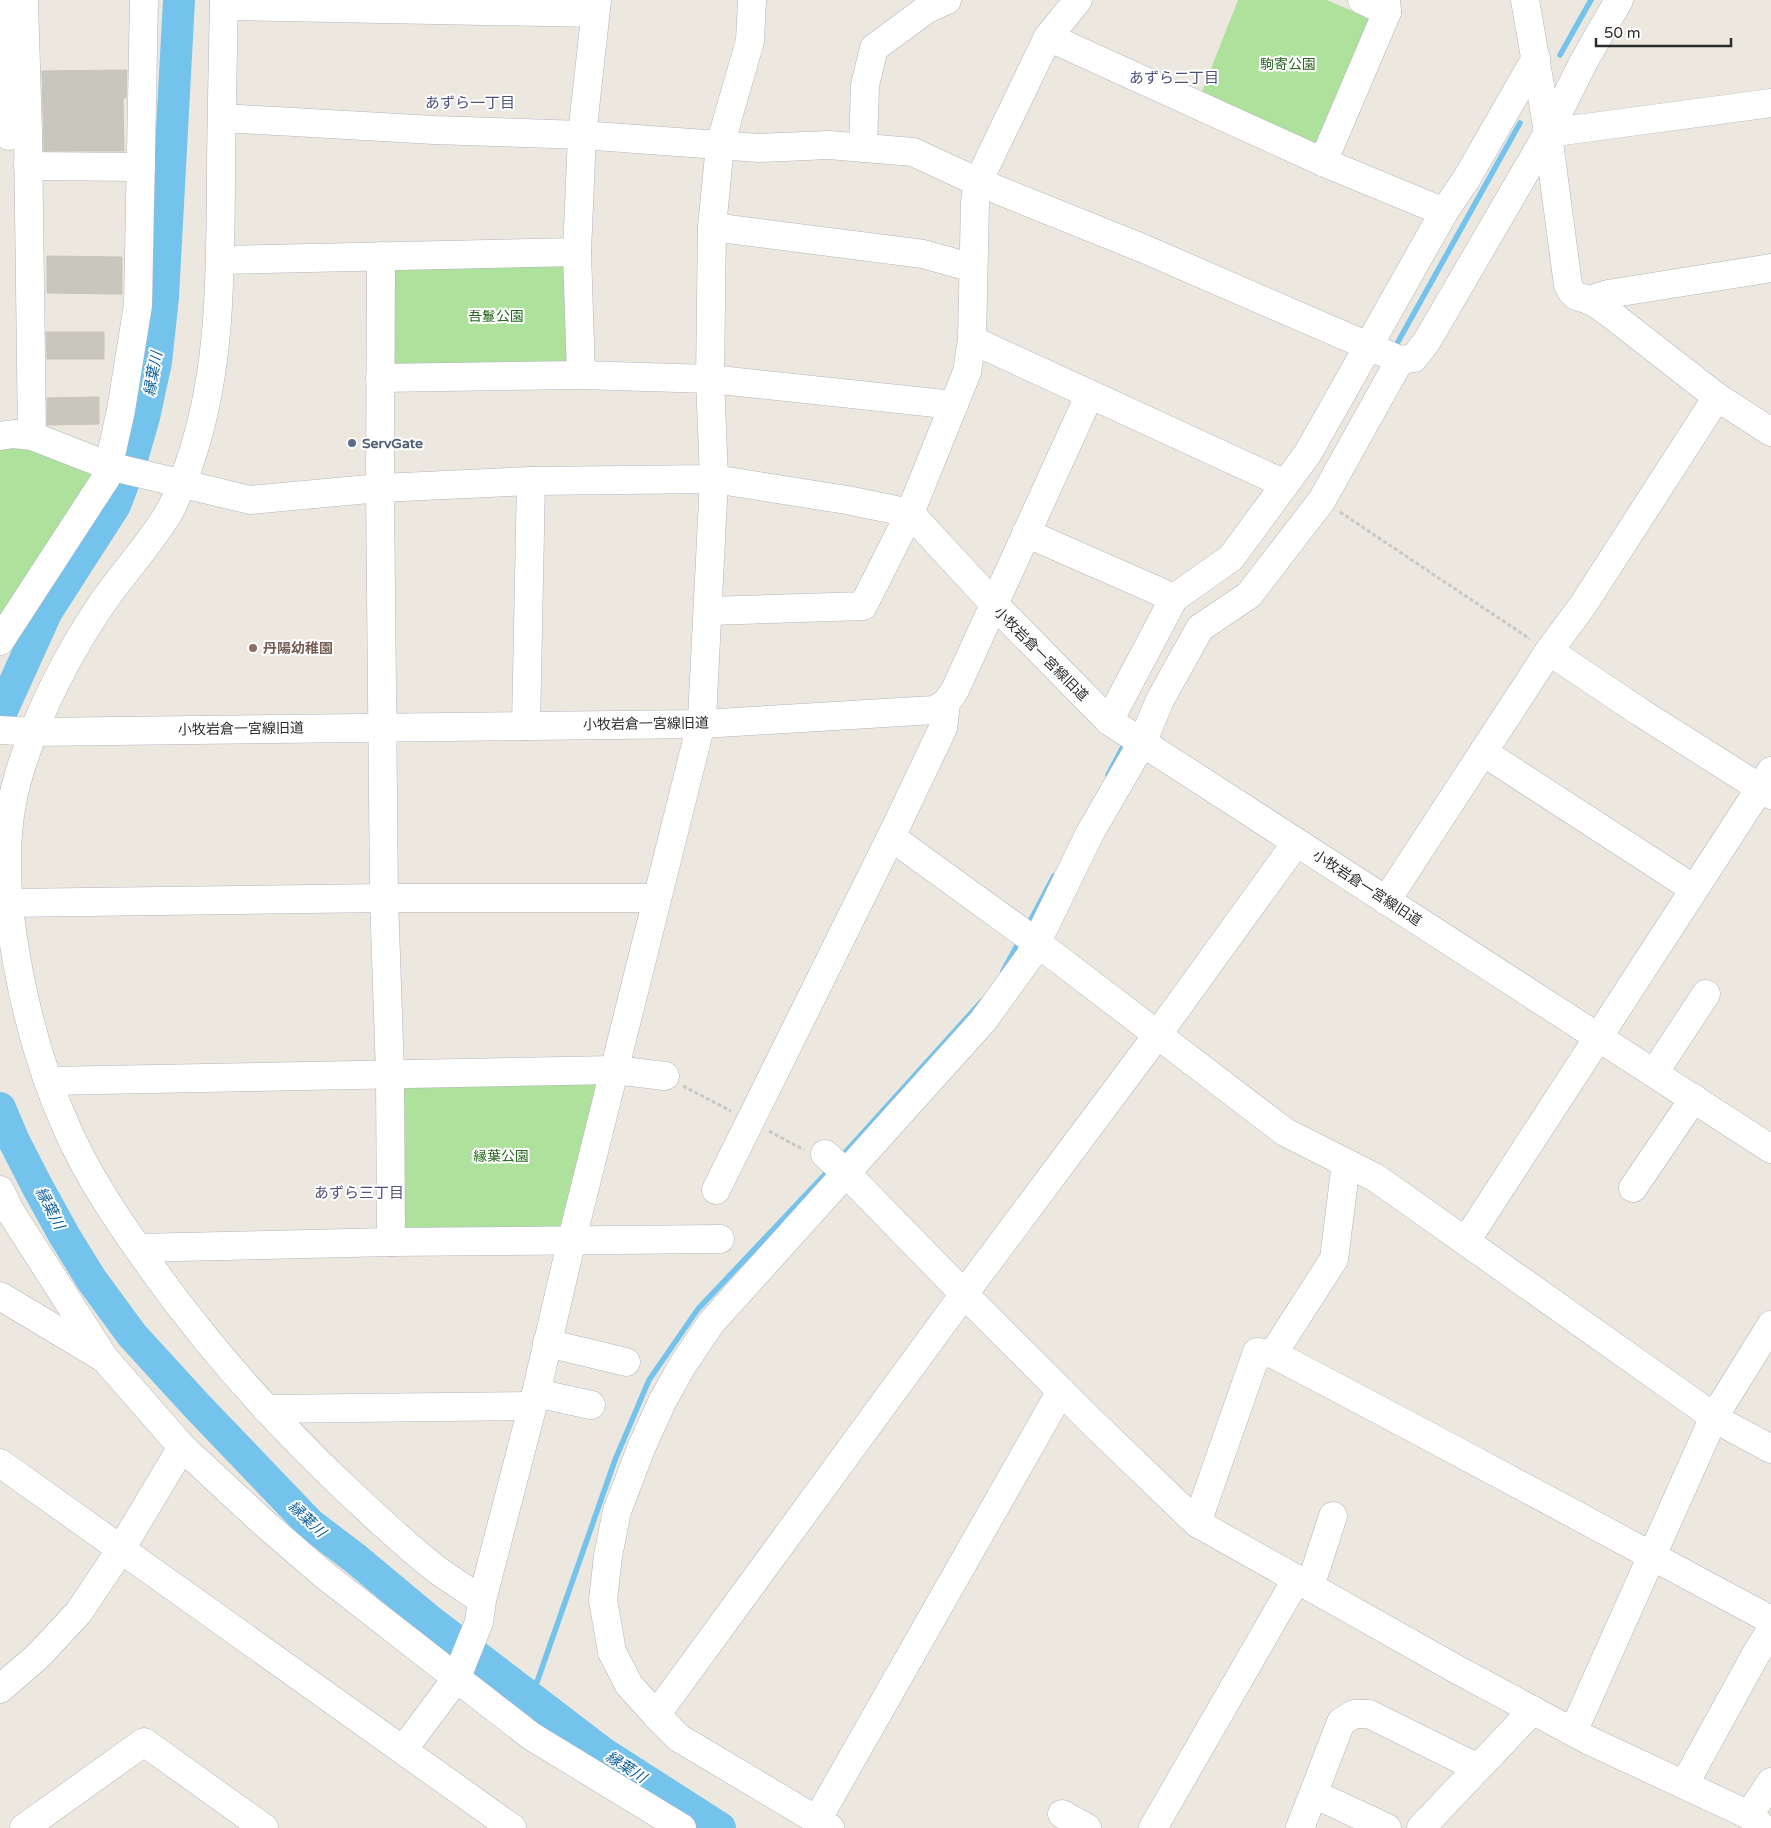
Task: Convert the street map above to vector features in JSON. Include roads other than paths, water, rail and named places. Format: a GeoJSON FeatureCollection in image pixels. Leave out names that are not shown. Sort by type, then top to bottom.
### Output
{"type":"FeatureCollection","features":[{"type":"Feature","properties":{"kind":"street"},"geometry":{"type":"LineString","coordinates":[[4,0],[28,166],[15,435]]}},
{"type":"Feature","properties":{"kind":"street"},"geometry":{"type":"LineString","coordinates":[[15,435],[10,46],[24,0]]}},
{"type":"Feature","properties":{"kind":"street"},"geometry":{"type":"LineString","coordinates":[[0,641],[114,467],[138,305],[144,0]]}},
{"type":"Feature","properties":{"kind":"street"},"geometry":{"type":"LineString","coordinates":[[403,1750],[457,1676],[480,1611],[702,724],[714,478],[710,379],[712,227],[720,145],[750,41],[752,0]]}},
{"type":"Feature","properties":{"kind":"street"},"geometry":{"type":"LineString","coordinates":[[709,611],[863,606],[910,513],[967,372],[972,340],[975,202],[978,182],[1048,37],[1078,0]]}},
{"type":"Feature","properties":{"kind":"street"},"geometry":{"type":"LineString","coordinates":[[1323,162],[1386,6],[1362,0]]}},
{"type":"Feature","properties":{"kind":"street"},"geometry":{"type":"LineString","coordinates":[[1526,0],[1548,133],[1568,285],[1572,293],[1579,298],[1589,300],[1608,312],[1717,397],[1770,430]]}},
{"type":"Feature","properties":{"kind":"street"},"geometry":{"type":"LineString","coordinates":[[222,118],[434,130],[582,135],[759,148],[829,145],[913,152],[978,182],[1142,248],[1385,354],[1414,358],[1427,342],[1548,133],[1584,62],[1619,0]]}},
{"type":"Feature","properties":{"kind":"street"},"geometry":{"type":"LineString","coordinates":[[480,1611],[320,1465],[266,1409],[221,1358],[178,1305],[138,1248],[100,1190],[69,1133],[48,1081],[30,1027],[18,970],[8,903],[10,821],[18,778],[17,731],[51,692],[101,605],[168,512],[171,481],[195,446],[212,371],[217,338],[224,3],[596,6],[582,135],[578,252],[581,375]]}},
{"type":"Feature","properties":{"kind":"street"},"geometry":{"type":"LineString","coordinates":[[863,148],[865,85],[874,48],[932,3]]}},
{"type":"Feature","properties":{"kind":"street"},"geometry":{"type":"LineString","coordinates":[[1048,37],[1323,162],[1444,212]]}},
{"type":"Feature","properties":{"kind":"street"},"geometry":{"type":"LineString","coordinates":[[1127,733],[1160,700],[1200,628],[1249,595],[1322,500],[1444,212],[1537,66]]}},
{"type":"Feature","properties":{"kind":"street"},"geometry":{"type":"LineString","coordinates":[[1548,133],[1771,103]]}},
{"type":"Feature","properties":{"kind":"street"},"geometry":{"type":"LineString","coordinates":[[28,166],[141,167]]}},
{"type":"Feature","properties":{"kind":"street"},"geometry":{"type":"LineString","coordinates":[[712,227],[923,254],[973,268]]}},
{"type":"Feature","properties":{"kind":"street"},"geometry":{"type":"LineString","coordinates":[[220,260],[578,252]]}},
{"type":"Feature","properties":{"kind":"street"},"geometry":{"type":"LineString","coordinates":[[381,256],[380,488],[384,898],[390,1073],[391,1242]]}},
{"type":"Feature","properties":{"kind":"street"},"geometry":{"type":"LineString","coordinates":[[1589,300],[1608,294],[1771,268]]}},
{"type":"Feature","properties":{"kind":"street"},"geometry":{"type":"LineString","coordinates":[[972,340],[1285,484]]}},
{"type":"Feature","properties":{"kind":"street"},"geometry":{"type":"LineString","coordinates":[[1061,1391],[824,1824],[679,1738],[629,1685],[612,1652],[603,1600],[608,1556],[616,1512],[642,1446],[663,1400],[682,1366],[711,1323],[835,1163],[983,1021],[1030,956],[1027,936],[1090,833],[1174,598],[1231,558],[1308,453],[1385,354]]}},
{"type":"Feature","properties":{"kind":"street"},"geometry":{"type":"LineString","coordinates":[[380,378],[581,375],[710,379],[954,405]]}},
{"type":"Feature","properties":{"kind":"street"},"geometry":{"type":"LineString","coordinates":[[15,435],[114,467],[250,500],[380,488],[531,481],[714,478],[847,500],[910,513],[994,604],[1090,394]]}},
{"type":"Feature","properties":{"kind":"street"},"geometry":{"type":"LineString","coordinates":[[1386,901],[1549,651],[1583,605],[1717,397]]}},
{"type":"Feature","properties":{"kind":"street"},"geometry":{"type":"LineString","coordinates":[[526,726],[531,481]]}},
{"type":"Feature","properties":{"kind":"street"},"geometry":{"type":"LineString","coordinates":[[1026,533],[1174,598]]}},
{"type":"Feature","properties":{"kind":"street","name":"小牧岩倉一宮線旧道"},"geometry":{"type":"LineString","coordinates":[[17,731],[702,724],[934,710],[946,703],[955,690],[994,604],[1127,733],[1771,1149]]}},
{"type":"Feature","properties":{"kind":"street"},"geometry":{"type":"LineString","coordinates":[[1466,1241],[1694,889],[1768,785],[1640,712],[1549,651]]}},
{"type":"Feature","properties":{"kind":"street"},"geometry":{"type":"LineString","coordinates":[[716,1190],[943,728],[946,703]]}},
{"type":"Feature","properties":{"kind":"street"},"geometry":{"type":"LineString","coordinates":[[1484,752],[1694,889]]}},
{"type":"Feature","properties":{"kind":"street"},"geometry":{"type":"LineString","coordinates":[[891,837],[1158,1034],[1285,1132],[1376,1178],[1714,1417],[1771,1449]]}},
{"type":"Feature","properties":{"kind":"street"},"geometry":{"type":"LineString","coordinates":[[656,1715],[964,1294],[1158,1034],[1296,842]]}},
{"type":"Feature","properties":{"kind":"street"},"geometry":{"type":"LineString","coordinates":[[8,903],[384,898],[658,898]]}},
{"type":"Feature","properties":{"kind":"street"},"geometry":{"type":"LineString","coordinates":[[1654,1073],[1706,994]]}},
{"type":"Feature","properties":{"kind":"street"},"geometry":{"type":"LineString","coordinates":[[48,1081],[614,1070],[665,1076]]}},
{"type":"Feature","properties":{"kind":"street"},"geometry":{"type":"LineString","coordinates":[[1633,1188],[1694,1098]]}},
{"type":"Feature","properties":{"kind":"street"},"geometry":{"type":"LineString","coordinates":[[835,1163],[1061,1391],[1197,1523],[1573,1732],[1684,1784],[1756,1821],[1771,1782]]}},
{"type":"Feature","properties":{"kind":"street"},"geometry":{"type":"LineString","coordinates":[[1273,1354],[1334,1259],[1346,1163]]}},
{"type":"Feature","properties":{"kind":"street"},"geometry":{"type":"LineString","coordinates":[[0,1190],[10,1211],[105,1359],[182,1447],[264,1524],[323,1574],[532,1736],[682,1828]]}},
{"type":"Feature","properties":{"kind":"street"},"geometry":{"type":"LineString","coordinates":[[138,1248],[572,1239],[720,1239]]}},
{"type":"Feature","properties":{"kind":"street"},"geometry":{"type":"LineString","coordinates":[[0,1296],[105,1359]]}},
{"type":"Feature","properties":{"kind":"street"},"geometry":{"type":"LineString","coordinates":[[1573,1732],[1714,1417],[1771,1325]]}},
{"type":"Feature","properties":{"kind":"street"},"geometry":{"type":"LineString","coordinates":[[547,1343],[626,1362]]}},
{"type":"Feature","properties":{"kind":"street"},"geometry":{"type":"LineString","coordinates":[[1197,1523],[1257,1352],[1273,1354],[1771,1620]]}},
{"type":"Feature","properties":{"kind":"street"},"geometry":{"type":"LineString","coordinates":[[266,1409],[534,1400],[590,1405]]}},
{"type":"Feature","properties":{"kind":"street"},"geometry":{"type":"LineString","coordinates":[[0,1689],[39,1655],[79,1612],[121,1549],[182,1447]]}},
{"type":"Feature","properties":{"kind":"street"},"geometry":{"type":"LineString","coordinates":[[0,1463],[403,1750],[507,1827]]}},
{"type":"Feature","properties":{"kind":"street"},"geometry":{"type":"LineString","coordinates":[[1153,1828],[1303,1583],[1333,1516]]}},
{"type":"Feature","properties":{"kind":"street"},"geometry":{"type":"LineString","coordinates":[[1684,1784],[1771,1630]]}},
{"type":"Feature","properties":{"kind":"street"},"geometry":{"type":"LineString","coordinates":[[1421,1828],[1533,1710]]}},
{"type":"Feature","properties":{"kind":"street"},"geometry":{"type":"LineString","coordinates":[[1300,1828],[1341,1722],[1354,1714],[1369,1714],[1478,1768]]}},
{"type":"Feature","properties":{"kind":"street"},"geometry":{"type":"LineString","coordinates":[[24,1828],[144,1742],[264,1828]]}},
{"type":"Feature","properties":{"kind":"street"},"geometry":{"type":"LineString","coordinates":[[1314,1794],[1388,1828]]}},
{"type":"Feature","properties":{"kind":"street"},"geometry":{"type":"LineString","coordinates":[[1062,1814],[1087,1828]]}},
{"type":"Feature","properties":{"kind":"waterway","name":"縁葉川"},"geometry":{"type":"LineString","coordinates":[[0,715],[47,611],[115,505],[130,466],[144,417],[156,362],[163,297],[179,0]]}},
{"type":"Feature","properties":{"kind":"waterway"},"geometry":{"type":"LineString","coordinates":[[1560,55],[1591,0]]}},
{"type":"Feature","properties":{"kind":"waterway"},"geometry":{"type":"LineString","coordinates":[[1394,349],[1520,123]]}},
{"type":"Feature","properties":{"kind":"waterway"},"geometry":{"type":"LineString","coordinates":[[1108,775],[1126,741]]}},
{"type":"Feature","properties":{"kind":"waterway"},"geometry":{"type":"LineString","coordinates":[[1027,927],[1054,876]]}},
{"type":"Feature","properties":{"kind":"waterway"},"geometry":{"type":"LineString","coordinates":[[1003,971],[1020,940]]}},
{"type":"Feature","properties":{"kind":"waterway"},"geometry":{"type":"LineString","coordinates":[[841,1157],[982,1001]]}},
{"type":"Feature","properties":{"kind":"waterway","name":"縁葉川"},"geometry":{"type":"LineString","coordinates":[[0,1108],[13,1139],[64,1235],[91,1279],[132,1335],[310,1524],[356,1559],[429,1620],[603,1753],[720,1828]]}},
{"type":"Feature","properties":{"kind":"waterway"},"geometry":{"type":"LineString","coordinates":[[531,1699],[615,1460],[649,1380],[698,1309],[831,1168]]}},
{"type":"Feature","properties":{"kind":"place","name":"ServGate"},"geometry":{"type":"Point","coordinates":[352,443]}},
{"type":"Feature","properties":{"kind":"place","name":"丹陽幼稚園"},"geometry":{"type":"Point","coordinates":[253,648]}},
{"type":"Feature","properties":{"kind":"district","name":"あずら二丁目"},"geometry":{"type":"Point","coordinates":[1174,78]}},
{"type":"Feature","properties":{"kind":"district","name":"あずら一丁目"},"geometry":{"type":"Point","coordinates":[470,103]}},
{"type":"Feature","properties":{"kind":"district","name":"あずら三丁目"},"geometry":{"type":"Point","coordinates":[359,1193]}},
{"type":"Feature","properties":{"kind":"park label","name":"駒寄公園"},"geometry":{"type":"Point","coordinates":[1288,64]}},
{"type":"Feature","properties":{"kind":"park label","name":"吾鬘公園"},"geometry":{"type":"Point","coordinates":[496,316]}},
{"type":"Feature","properties":{"kind":"park label","name":"縁葉公園"},"geometry":{"type":"Point","coordinates":[501,1156]}}]}
